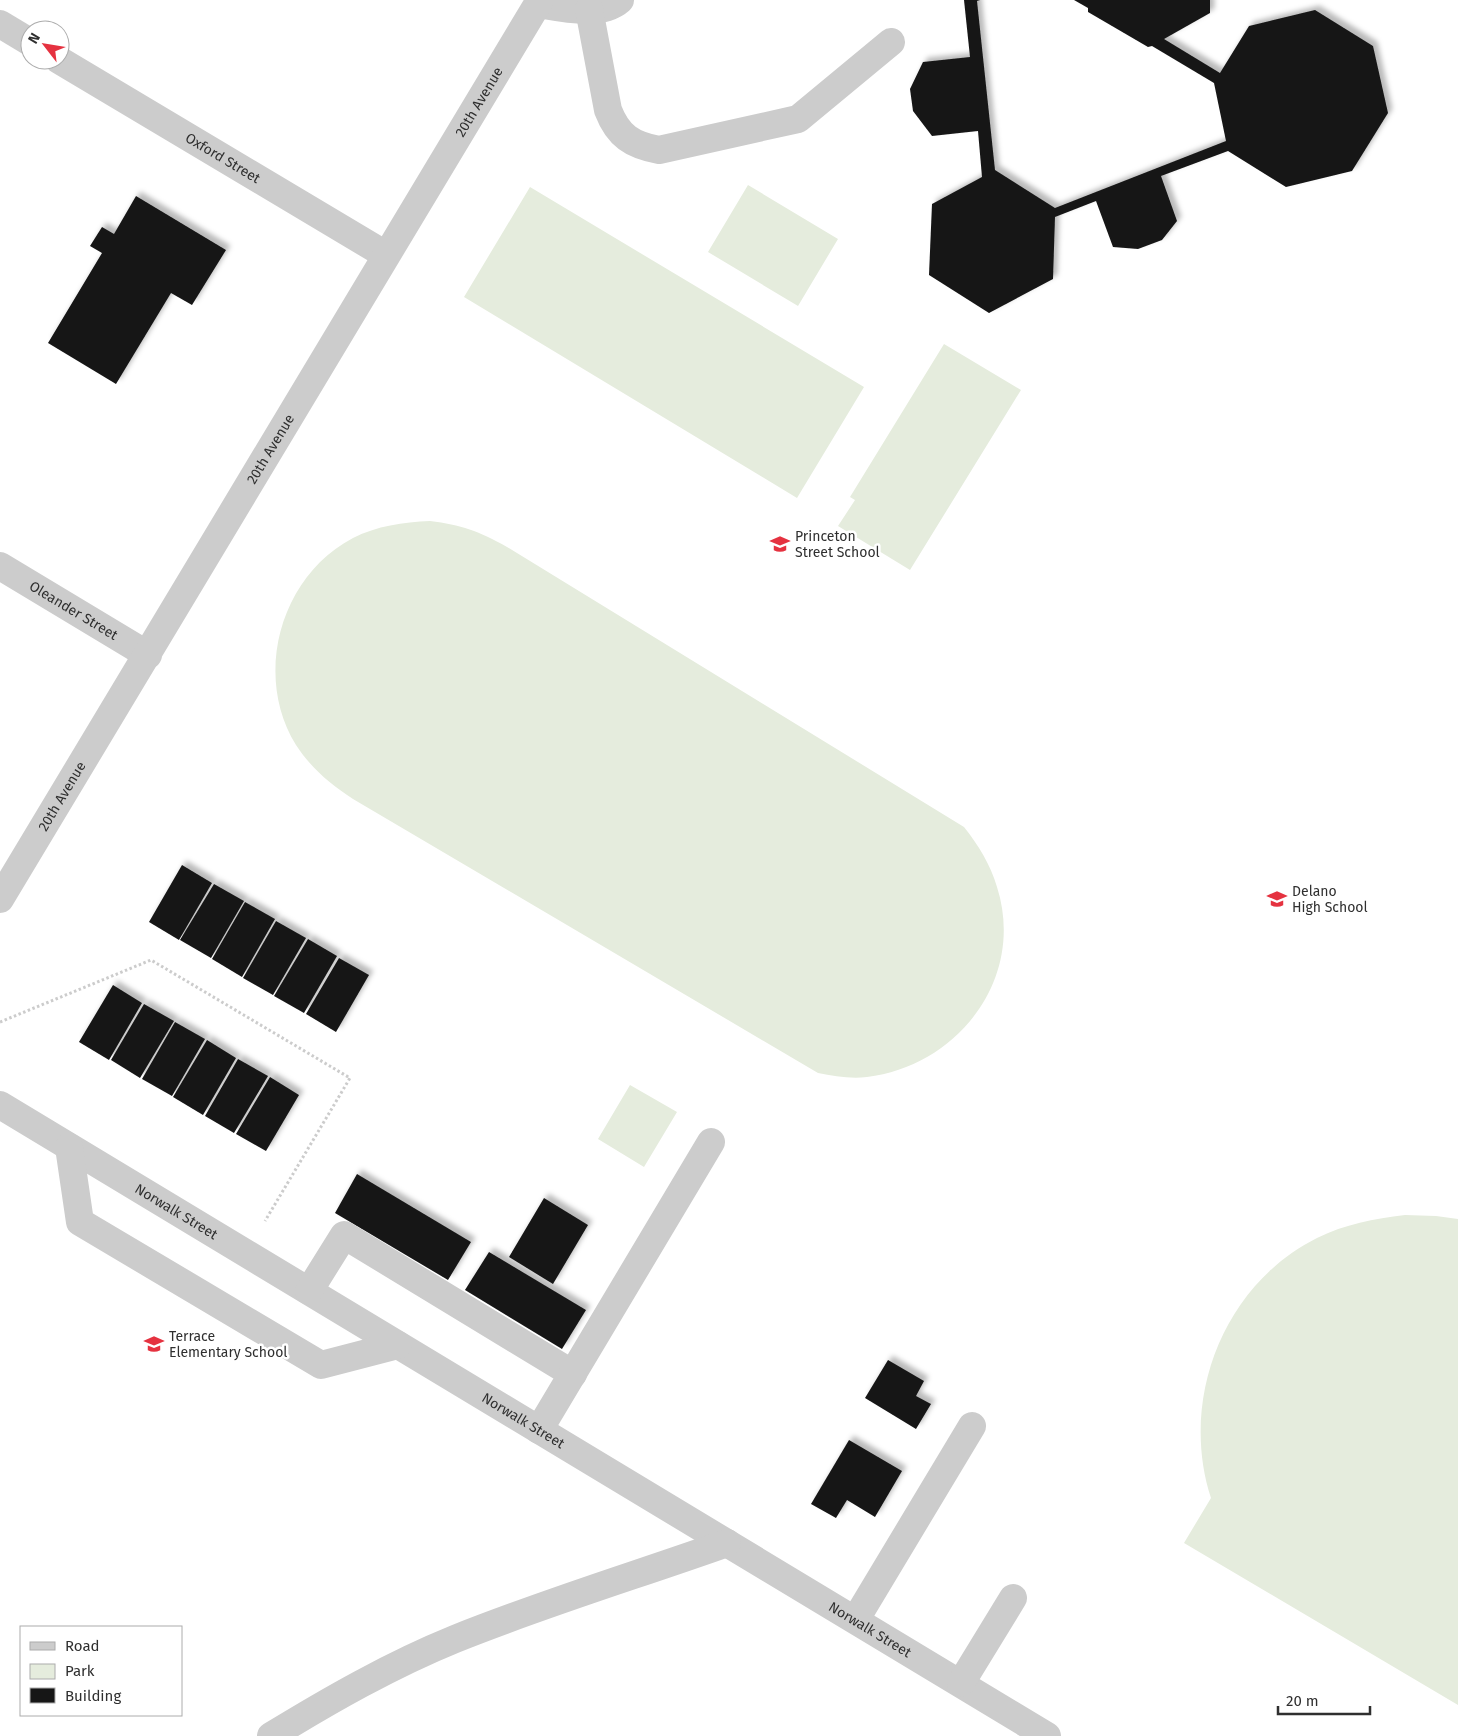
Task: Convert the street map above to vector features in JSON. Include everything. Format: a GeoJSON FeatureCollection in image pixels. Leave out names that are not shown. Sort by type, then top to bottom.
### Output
{"type":"FeatureCollection","features":[{"type":"Feature","properties":{"kind":"street"},"geometry":{"type":"LineString","coordinates":[[539,2],[579,10],[613,6],[620,0]]}},
{"type":"Feature","properties":{"kind":"street","name":"20th Avenue"},"geometry":{"type":"LineString","coordinates":[[0,899],[539,2]]}},
{"type":"Feature","properties":{"kind":"street"},"geometry":{"type":"LineString","coordinates":[[589,9],[608,110],[613,124],[632,142],[643,147],[659,150],[798,119],[891,42]]}},
{"type":"Feature","properties":{"kind":"street"},"geometry":{"type":"LineString","coordinates":[[0,24],[20,36]]}},
{"type":"Feature","properties":{"kind":"street","name":"Oxford Street"},"geometry":{"type":"LineString","coordinates":[[70,66],[386,255]]}},
{"type":"Feature","properties":{"kind":"street","name":"Oleander Street"},"geometry":{"type":"LineString","coordinates":[[0,566],[148,655]]}},
{"type":"Feature","properties":{"kind":"street","name":"Norwalk Street"},"geometry":{"type":"LineString","coordinates":[[0,1105],[1047,1736]]}},
{"type":"Feature","properties":{"kind":"street"},"geometry":{"type":"LineString","coordinates":[[539,1430],[710,1142]]}},
{"type":"Feature","properties":{"kind":"street"},"geometry":{"type":"LineString","coordinates":[[70,1147],[80,1222],[321,1365],[398,1345]]}},
{"type":"Feature","properties":{"kind":"street"},"geometry":{"type":"LineString","coordinates":[[309,1292],[344,1235],[573,1374]]}},
{"type":"Feature","properties":{"kind":"street"},"geometry":{"type":"LineString","coordinates":[[856,1620],[972,1426]]}},
{"type":"Feature","properties":{"kind":"street"},"geometry":{"type":"LineString","coordinates":[[271,1736],[378,1674],[454,1640],[727,1544]]}},
{"type":"Feature","properties":{"kind":"street"},"geometry":{"type":"LineString","coordinates":[[961,1683],[1013,1598]]}},
{"type":"Feature","properties":{"kind":"path"},"geometry":{"type":"LineString","coordinates":[[0,1022],[152,960],[350,1078],[264,1220]]}},
{"type":"Feature","properties":{"kind":"green space"},"geometry":{"type":"Polygon","coordinates":[[[748,185],[838,239],[798,306],[708,252],[748,185]]]}},
{"type":"Feature","properties":{"kind":"green space"},"geometry":{"type":"Polygon","coordinates":[[[530,187],[864,387],[797,498],[464,297],[530,187]]]}},
{"type":"Feature","properties":{"kind":"green space"},"geometry":{"type":"Polygon","coordinates":[[[944,344],[1021,390],[910,570],[838,526],[855,500],[850,497],[944,344]]]}},
{"type":"Feature","properties":{"kind":"green space"},"geometry":{"type":"Polygon","coordinates":[[[430,521],[451,524],[470,530],[507,547],[964,827],[979,848],[997,887],[1003,921],[1002,954],[993,984],[977,1012],[956,1036],[930,1055],[900,1069],[861,1078],[818,1073],[353,799],[315,768],[296,745],[283,718],[276,689],[276,659],[281,630],[292,602],[307,577],[328,555],[353,538],[371,530],[390,525],[430,521]]]}},
{"type":"Feature","properties":{"kind":"green space"},"geometry":{"type":"Polygon","coordinates":[[[630,1085],[677,1112],[644,1167],[598,1139],[630,1085]]]}},
{"type":"Feature","properties":{"kind":"green space"},"geometry":{"type":"Polygon","coordinates":[[[1405,1215],[1458,1219],[1458,1705],[1184,1543],[1211,1498],[1203,1461],[1201,1423],[1206,1385],[1217,1349],[1234,1315],[1256,1285],[1284,1259],[1317,1238],[1338,1229],[1360,1223],[1405,1215]]]}},
{"type":"Feature","properties":{"kind":"building"},"geometry":{"type":"Polygon","coordinates":[[[964,0],[980,0],[977,1],[995,170],[1055,208],[1226,141],[1214,83],[1152,46],[1148,47],[1088,12],[1088,8],[1074,0],[1210,0],[1210,13],[1164,39],[1220,73],[1249,26],[1315,10],[1373,46],[1388,113],[1352,171],[1286,187],[1228,151],[1161,176],[1177,221],[1162,240],[1138,249],[1113,247],[1096,201],[1055,217],[1053,279],[989,313],[929,275],[932,204],[982,177],[978,131],[932,136],[913,111],[910,89],[923,62],[970,57],[964,0]]]}},
{"type":"Feature","properties":{"kind":"building"},"geometry":{"type":"Polygon","coordinates":[[[136,196],[226,250],[192,305],[171,293],[116,384],[48,343],[102,253],[90,246],[102,227],[114,234],[136,196]]]}},
{"type":"Feature","properties":{"kind":"building"},"geometry":{"type":"Polygon","coordinates":[[[182,865],[212,883],[179,940],[149,922],[182,865]]]}},
{"type":"Feature","properties":{"kind":"building"},"geometry":{"type":"Polygon","coordinates":[[[214,884],[244,901],[211,958],[180,940],[214,884]]]}},
{"type":"Feature","properties":{"kind":"building"},"geometry":{"type":"Polygon","coordinates":[[[245,902],[275,919],[242,977],[212,959],[245,902]]]}},
{"type":"Feature","properties":{"kind":"building"},"geometry":{"type":"Polygon","coordinates":[[[276,921],[306,938],[273,995],[243,978],[276,921]]]}},
{"type":"Feature","properties":{"kind":"building"},"geometry":{"type":"Polygon","coordinates":[[[308,939],[337,956],[304,1013],[274,996],[308,939]]]}},
{"type":"Feature","properties":{"kind":"building"},"geometry":{"type":"Polygon","coordinates":[[[339,958],[369,975],[336,1032],[306,1014],[339,958]]]}},
{"type":"Feature","properties":{"kind":"building"},"geometry":{"type":"Polygon","coordinates":[[[113,985],[142,1003],[109,1060],[79,1042],[113,985]]]}},
{"type":"Feature","properties":{"kind":"building"},"geometry":{"type":"Polygon","coordinates":[[[144,1004],[174,1021],[140,1078],[111,1060],[144,1004]]]}},
{"type":"Feature","properties":{"kind":"building"},"geometry":{"type":"Polygon","coordinates":[[[175,1022],[205,1039],[172,1096],[142,1079],[175,1022]]]}},
{"type":"Feature","properties":{"kind":"building"},"geometry":{"type":"Polygon","coordinates":[[[207,1040],[236,1058],[203,1115],[173,1097],[207,1040]]]}},
{"type":"Feature","properties":{"kind":"building"},"geometry":{"type":"Polygon","coordinates":[[[238,1059],[268,1076],[234,1133],[205,1116],[238,1059]]]}},
{"type":"Feature","properties":{"kind":"building"},"geometry":{"type":"Polygon","coordinates":[[[270,1077],[299,1095],[266,1151],[236,1134],[270,1077]]]}},
{"type":"Feature","properties":{"kind":"building"},"geometry":{"type":"Polygon","coordinates":[[[357,1174],[471,1242],[448,1280],[335,1213],[357,1174]]]}},
{"type":"Feature","properties":{"kind":"building"},"geometry":{"type":"Polygon","coordinates":[[[544,1198],[588,1225],[553,1284],[509,1257],[544,1198]]]}},
{"type":"Feature","properties":{"kind":"building"},"geometry":{"type":"Polygon","coordinates":[[[489,1252],[586,1310],[562,1349],[465,1290],[489,1252]]]}},
{"type":"Feature","properties":{"kind":"building"},"geometry":{"type":"Polygon","coordinates":[[[888,1360],[924,1381],[916,1396],[931,1404],[916,1429],[865,1398],[888,1360]]]}},
{"type":"Feature","properties":{"kind":"building"},"geometry":{"type":"Polygon","coordinates":[[[849,1440],[902,1471],[875,1517],[847,1500],[836,1518],[811,1504],[849,1440]]]}},
{"type":"Feature","properties":{"kind":"place","name":"Princeton Street School"},"geometry":{"type":"Point","coordinates":[780,544]}},
{"type":"Feature","properties":{"kind":"place","name":"Delano High School"},"geometry":{"type":"Point","coordinates":[1277,899]}},
{"type":"Feature","properties":{"kind":"place","name":"Terrace Elementary School"},"geometry":{"type":"Point","coordinates":[154,1344]}}]}
